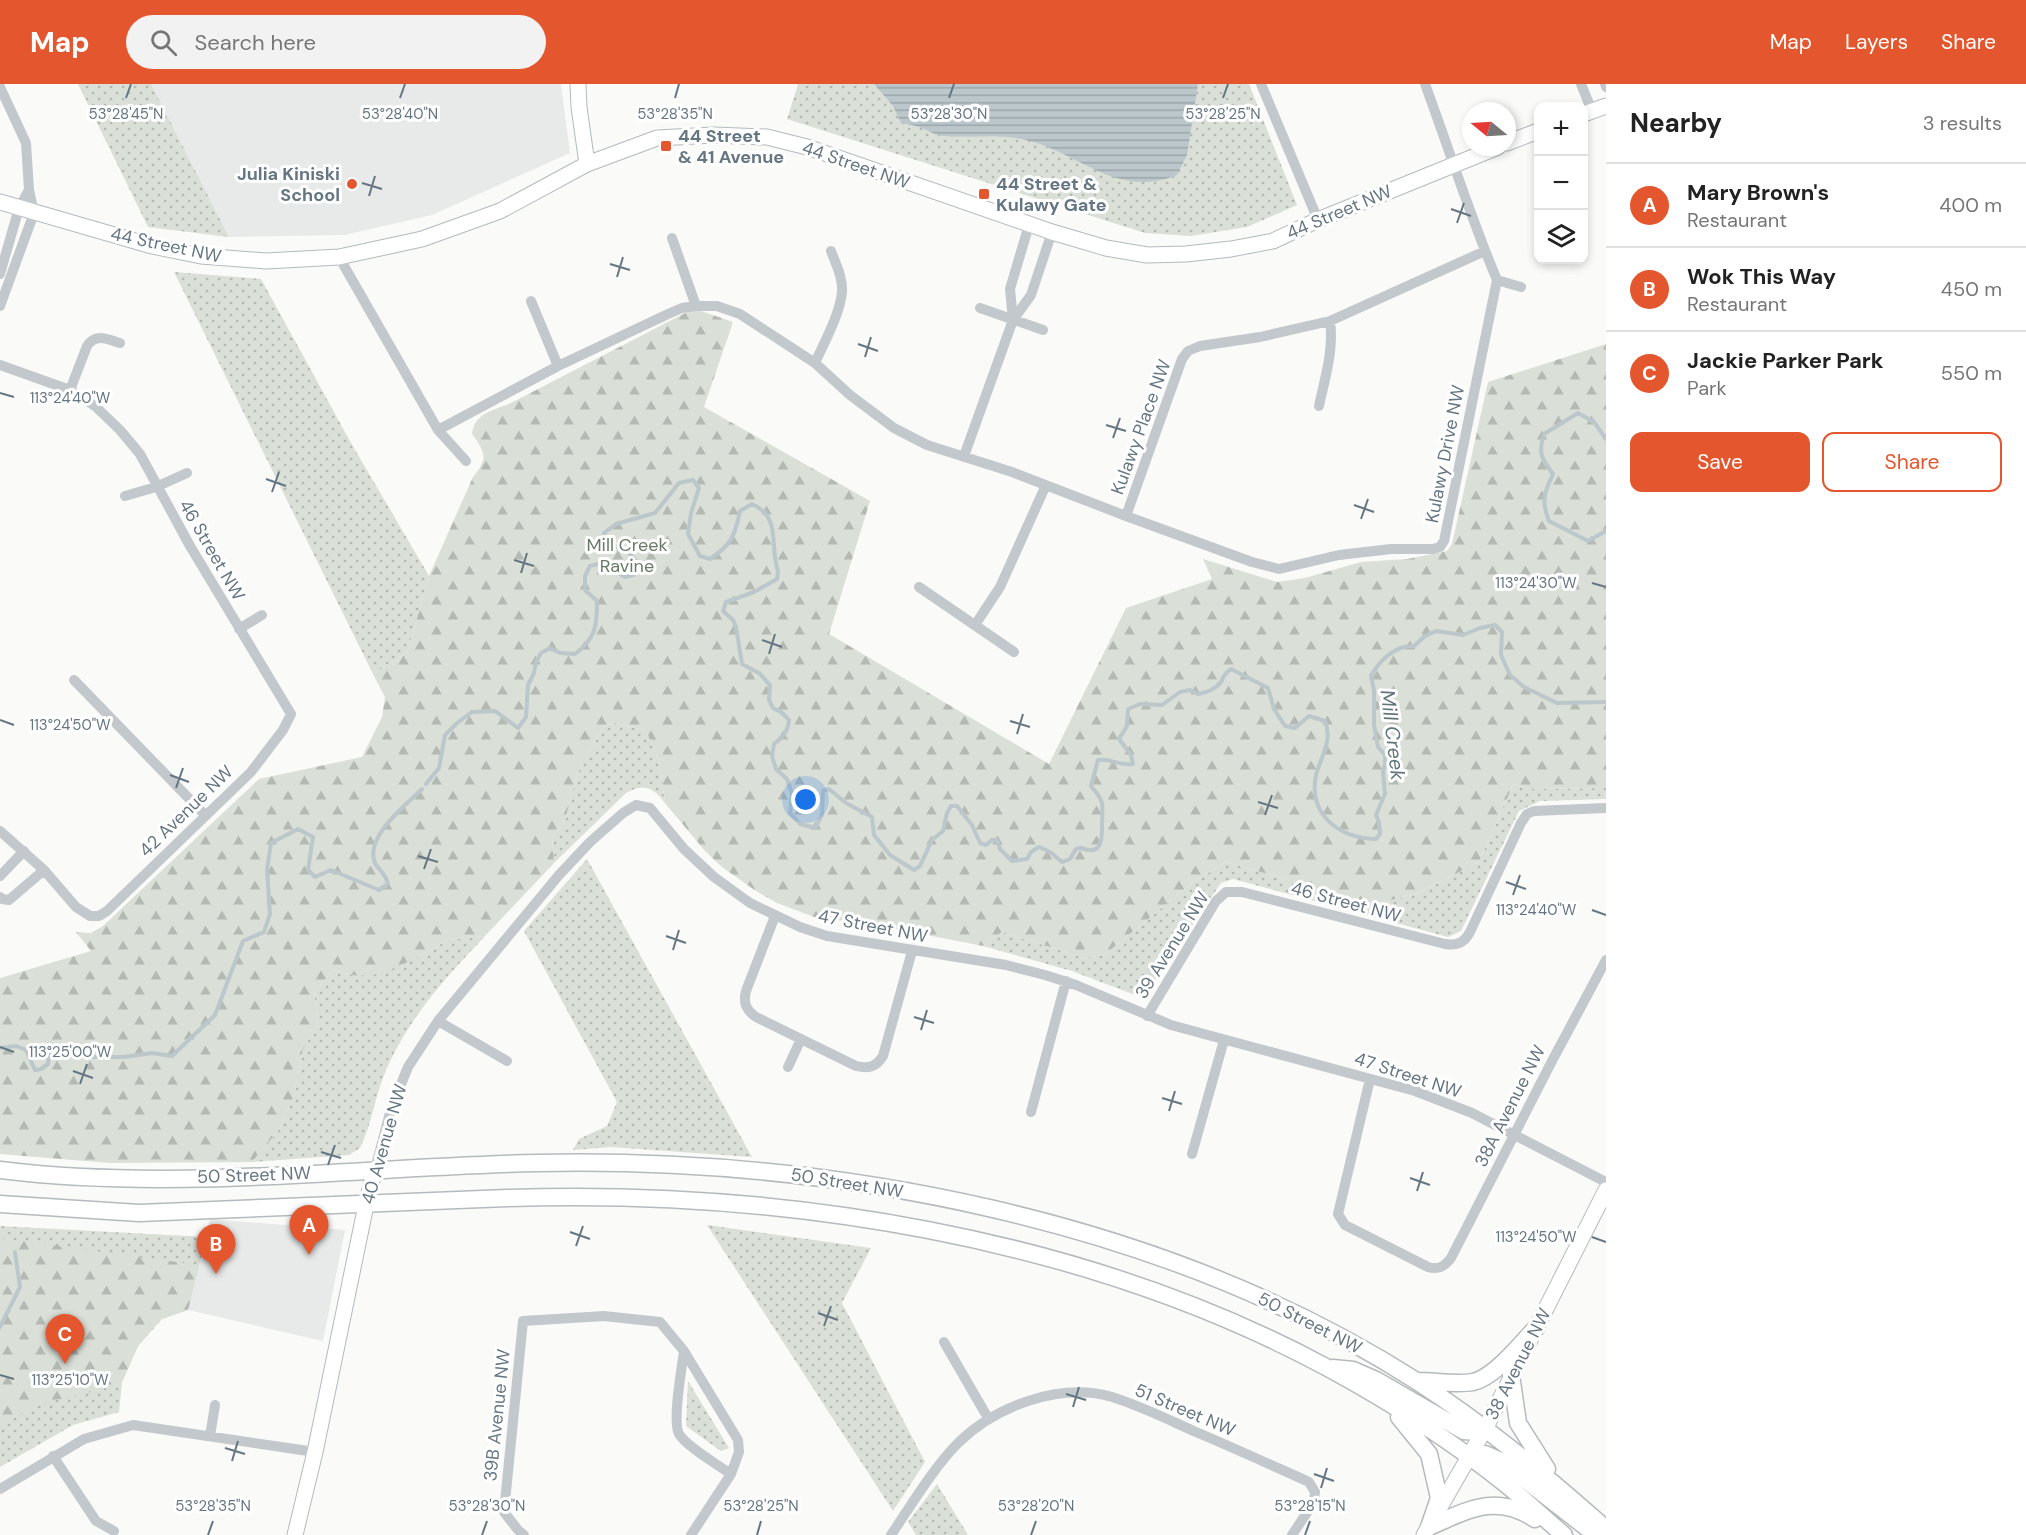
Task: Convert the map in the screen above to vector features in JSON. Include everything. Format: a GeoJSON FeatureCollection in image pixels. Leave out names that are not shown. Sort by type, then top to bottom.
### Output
{"type":"FeatureCollection","features":[{"type":"Feature","properties":{"kind":"main road","name":"50 Street NW"},"geometry":{"type":"LineString","coordinates":[[0,1170],[154,1179],[535,1163],[653,1164],[752,1170],[799,1176],[877,1187],[1006,1213],[1071,1230],[1186,1267],[1298,1315],[1357,1345],[1417,1381],[1486,1427],[1606,1528]]}},
{"type":"Feature","properties":{"kind":"main road","name":"50 Street NW"},"geometry":{"type":"LineString","coordinates":[[0,1204],[139,1213],[555,1196],[633,1197],[795,1210],[908,1227],[1034,1256],[1150,1290],[1215,1315],[1327,1368],[1387,1403],[1470,1458],[1507,1486],[1562,1535]]}},
{"type":"Feature","properties":{"kind":"main road"},"geometry":{"type":"LineString","coordinates":[[1417,1381],[1472,1382],[1484,1378],[1495,1371],[1536,1328]]}},
{"type":"Feature","properties":{"kind":"main road"},"geometry":{"type":"LineString","coordinates":[[1327,1368],[1353,1370],[1376,1380],[1464,1431],[1477,1432],[1486,1427]]}},
{"type":"Feature","properties":{"kind":"main road"},"geometry":{"type":"LineString","coordinates":[[1512,1375],[1518,1423],[1560,1487]]}},
{"type":"Feature","properties":{"kind":"main road"},"geometry":{"type":"LineString","coordinates":[[1387,1403],[1430,1454],[1439,1498],[1427,1531]]}},
{"type":"Feature","properties":{"kind":"main road"},"geometry":{"type":"LineString","coordinates":[[1470,1458],[1485,1454],[1501,1461],[1596,1535]]}},
{"type":"Feature","properties":{"kind":"main road"},"geometry":{"type":"LineString","coordinates":[[1427,1531],[1468,1510],[1498,1504],[1523,1511],[1562,1535]]}},
{"type":"Feature","properties":{"kind":"street"},"geometry":{"type":"LineString","coordinates":[[578,84],[587,164]]}},
{"type":"Feature","properties":{"kind":"street"},"geometry":{"type":"LineString","coordinates":[[1261,84],[1318,220]]}},
{"type":"Feature","properties":{"kind":"street"},"geometry":{"type":"LineString","coordinates":[[1425,84],[1497,280],[1521,287]]}},
{"type":"Feature","properties":{"kind":"street"},"geometry":{"type":"LineString","coordinates":[[1581,84],[1594,110]]}},
{"type":"Feature","properties":{"kind":"street"},"geometry":{"type":"LineString","coordinates":[[0,87],[26,142],[29,190],[26,210],[0,306]]}},
{"type":"Feature","properties":{"kind":"street"},"geometry":{"type":"LineString","coordinates":[[1516,140],[1534,133]]}},
{"type":"Feature","properties":{"kind":"street","name":"44 Street NW"},"geometry":{"type":"LineString","coordinates":[[0,202],[152,246],[201,256],[266,261],[339,257],[422,239],[500,211],[587,164],[657,138],[714,135],[768,137],[807,147],[1029,225],[1106,248],[1147,255],[1186,255],[1273,241],[1473,156]]}},
{"type":"Feature","properties":{"kind":"street"},"geometry":{"type":"LineString","coordinates":[[0,274],[26,210]]}},
{"type":"Feature","properties":{"kind":"street"},"geometry":{"type":"LineString","coordinates":[[1013,320],[1010,289],[1029,225]]}},
{"type":"Feature","properties":{"kind":"street"},"geometry":{"type":"LineString","coordinates":[[964,456],[1013,320],[1031,295],[1052,232]]}},
{"type":"Feature","properties":{"kind":"street"},"geometry":{"type":"LineString","coordinates":[[438,430],[558,366],[668,314],[682,308],[696,306],[672,238]]}},
{"type":"Feature","properties":{"kind":"street"},"geometry":{"type":"LineString","coordinates":[[815,363],[842,292],[840,277],[831,251]]}},
{"type":"Feature","properties":{"kind":"street","name":"Kulawy Place NW"},"geometry":{"type":"LineString","coordinates":[[1126,516],[1182,359],[1188,351],[1200,346],[1260,337],[1330,321],[1485,251]]}},
{"type":"Feature","properties":{"kind":"street"},"geometry":{"type":"LineString","coordinates":[[339,257],[438,430],[466,461]]}},
{"type":"Feature","properties":{"kind":"street","name":"Kulawy Drive NW"},"geometry":{"type":"LineString","coordinates":[[696,306],[717,306],[740,314],[815,363],[850,395],[894,428],[927,445],[1046,485],[1252,562],[1278,569],[1339,555],[1391,549],[1440,547],[1444,541],[1497,280]]}},
{"type":"Feature","properties":{"kind":"street"},"geometry":{"type":"LineString","coordinates":[[531,301],[558,366]]}},
{"type":"Feature","properties":{"kind":"street"},"geometry":{"type":"LineString","coordinates":[[980,308],[1043,330]]}},
{"type":"Feature","properties":{"kind":"street"},"geometry":{"type":"LineString","coordinates":[[1319,406],[1330,357],[1332,336],[1330,321]]}},
{"type":"Feature","properties":{"kind":"street"},"geometry":{"type":"LineString","coordinates":[[70,390],[91,339],[98,337],[120,343]]}},
{"type":"Feature","properties":{"kind":"street","name":"46 Street NW"},"geometry":{"type":"LineString","coordinates":[[0,365],[70,390],[95,406],[120,430],[140,454],[156,487],[291,714]]}},
{"type":"Feature","properties":{"kind":"street","name":"46 Street NW"},"geometry":{"type":"LineString","coordinates":[[124,496],[156,487],[187,473]]}},
{"type":"Feature","properties":{"kind":"street"},"geometry":{"type":"LineString","coordinates":[[975,625],[1000,587],[1046,485]]}},
{"type":"Feature","properties":{"kind":"street"},"geometry":{"type":"LineString","coordinates":[[919,587],[1014,652]]}},
{"type":"Feature","properties":{"kind":"street","name":"46 Street NW"},"geometry":{"type":"LineString","coordinates":[[239,629],[262,615]]}},
{"type":"Feature","properties":{"kind":"street"},"geometry":{"type":"LineString","coordinates":[[74,680],[205,815]]}},
{"type":"Feature","properties":{"kind":"street","name":"42 Avenue NW"},"geometry":{"type":"LineString","coordinates":[[44,870],[76,907],[90,916],[99,916],[107,911],[251,772],[283,730],[291,714]]}},
{"type":"Feature","properties":{"kind":"street","name":"47 Street NW"},"geometry":{"type":"LineString","coordinates":[[643,805],[656,813],[684,849],[714,877],[739,896],[775,916],[827,936],[1006,965],[1066,981],[1147,1016],[1224,1040],[1430,1096],[1472,1113],[1606,1182]]}},
{"type":"Feature","properties":{"kind":"street","name":"40 Avenue NW"},"geometry":{"type":"LineString","coordinates":[[295,1535],[315,1452],[366,1205],[391,1109],[408,1067],[438,1021],[575,857],[628,808],[643,805]]}},
{"type":"Feature","properties":{"kind":"street","name":"46 Street NW"},"geometry":{"type":"LineString","coordinates":[[1226,892],[1242,892],[1444,944],[1458,944],[1470,932],[1527,814],[1539,811],[1606,808]]}},
{"type":"Feature","properties":{"kind":"street"},"geometry":{"type":"LineString","coordinates":[[0,831],[44,870],[9,900],[2,900],[0,897]]}},
{"type":"Feature","properties":{"kind":"street"},"geometry":{"type":"LineString","coordinates":[[0,876],[24,851]]}},
{"type":"Feature","properties":{"kind":"street","name":"39 Avenue NW"},"geometry":{"type":"LineString","coordinates":[[1147,1016],[1216,902],[1226,892]]}},
{"type":"Feature","properties":{"kind":"street"},"geometry":{"type":"LineString","coordinates":[[775,916],[746,991],[745,1005],[756,1017],[856,1066],[866,1068],[874,1066],[885,1051],[912,951]]}},
{"type":"Feature","properties":{"kind":"street","name":"38A Avenue NW"},"geometry":{"type":"LineString","coordinates":[[1370,1079],[1338,1214],[1345,1225],[1428,1267],[1438,1268],[1451,1258],[1606,960]]}},
{"type":"Feature","properties":{"kind":"street"},"geometry":{"type":"LineString","coordinates":[[1031,1112],[1066,981]]}},
{"type":"Feature","properties":{"kind":"street"},"geometry":{"type":"LineString","coordinates":[[438,1021],[507,1061]]}},
{"type":"Feature","properties":{"kind":"street"},"geometry":{"type":"LineString","coordinates":[[788,1067],[801,1039]]}},
{"type":"Feature","properties":{"kind":"street"},"geometry":{"type":"LineString","coordinates":[[1192,1154],[1224,1040]]}},
{"type":"Feature","properties":{"kind":"street","name":"38 Avenue NW"},"geometry":{"type":"LineString","coordinates":[[1427,1531],[1470,1458],[1606,1190]]}},
{"type":"Feature","properties":{"kind":"street","name":"39B Avenue NW"},"geometry":{"type":"LineString","coordinates":[[524,1535],[504,1512],[523,1321],[604,1316],[660,1322],[684,1351]]}},
{"type":"Feature","properties":{"kind":"street"},"geometry":{"type":"LineString","coordinates":[[891,1535],[924,1486],[957,1444],[988,1418],[944,1342]]}},
{"type":"Feature","properties":{"kind":"street"},"geometry":{"type":"LineString","coordinates":[[684,1351],[734,1432],[738,1440],[739,1452],[731,1474],[691,1535]]}},
{"type":"Feature","properties":{"kind":"street"},"geometry":{"type":"LineString","coordinates":[[684,1351],[676,1415],[678,1433],[731,1474]]}},
{"type":"Feature","properties":{"kind":"street","name":"51 Street NW"},"geometry":{"type":"LineString","coordinates":[[988,1418],[1031,1399],[1070,1393],[1110,1397],[1152,1412],[1309,1482],[1316,1492],[1314,1502],[1292,1535]]}},
{"type":"Feature","properties":{"kind":"street"},"geometry":{"type":"LineString","coordinates":[[210,1436],[215,1405]]}},
{"type":"Feature","properties":{"kind":"street"},"geometry":{"type":"LineString","coordinates":[[0,1489],[84,1439],[133,1425],[315,1452]]}},
{"type":"Feature","properties":{"kind":"street"},"geometry":{"type":"LineString","coordinates":[[53,1456],[96,1521],[114,1531]]}},
{"type":"Feature","properties":{"kind":"shaded area","name":"Julia Kiniski School"},"geometry":{"type":"Polygon","coordinates":[[[151,84],[561,84],[570,153],[432,215],[344,235],[229,237],[151,84]]]}},
{"type":"Feature","properties":{"kind":"shaded area"},"geometry":{"type":"Polygon","coordinates":[[[874,84],[1198,84],[1187,155],[1177,175],[1155,181],[1135,182],[1116,178],[1062,153],[1022,139],[942,136],[917,126],[901,123],[893,106],[874,84]]]}},
{"type":"Feature","properties":{"kind":"shaded area"},"geometry":{"type":"Polygon","coordinates":[[[210,1219],[345,1230],[323,1341],[188,1310],[210,1219]]]}},
{"type":"Feature","properties":{"kind":"green space"},"geometry":{"type":"Polygon","coordinates":[[[78,84],[151,84],[229,237],[148,227],[78,84]]]}},
{"type":"Feature","properties":{"kind":"green space"},"geometry":{"type":"Polygon","coordinates":[[[798,84],[1249,84],[1297,205],[1247,227],[1191,236],[1145,233],[787,119],[798,84]]]}},
{"type":"Feature","properties":{"kind":"green space"},"geometry":{"type":"Polygon","coordinates":[[[174,272],[261,279],[351,443],[429,576],[407,653],[373,674],[174,272]]]}},
{"type":"Feature","properties":{"kind":"green space","name":"Mill Creek Ravine"},"geometry":{"type":"Polygon","coordinates":[[[689,311],[701,311],[733,322],[704,407],[870,501],[829,634],[1049,764],[1126,608],[1212,579],[1203,559],[1277,582],[1305,578],[1361,562],[1407,559],[1447,551],[1452,544],[1488,382],[1606,344],[1606,788],[1530,789],[1513,785],[1479,862],[1420,892],[1374,905],[1226,862],[1192,883],[1104,955],[1085,958],[1002,932],[983,946],[875,925],[814,917],[777,903],[722,867],[705,851],[665,803],[659,760],[646,731],[616,723],[607,725],[601,731],[578,772],[564,823],[552,836],[554,863],[485,936],[448,940],[381,974],[357,976],[334,970],[314,991],[318,1025],[303,1048],[294,1096],[278,1131],[252,1162],[110,1163],[0,1154],[0,978],[91,951],[76,932],[91,933],[103,926],[259,779],[362,757],[382,717],[385,697],[373,674],[407,653],[429,576],[473,477],[483,460],[480,446],[472,434],[477,421],[486,413],[511,403],[689,311]]]}},
{"type":"Feature","properties":{"kind":"green space"},"geometry":{"type":"Polygon","coordinates":[[[616,723],[646,731],[659,760],[665,803],[648,788],[638,788],[626,793],[554,863],[552,836],[564,823],[578,772],[601,731],[607,725],[616,723]]]}},
{"type":"Feature","properties":{"kind":"green space"},"geometry":{"type":"Polygon","coordinates":[[[1513,785],[1530,789],[1606,788],[1606,799],[1540,801],[1519,811],[1461,931],[1448,937],[1233,879],[1221,883],[1143,998],[1072,971],[983,946],[1002,932],[1085,958],[1104,955],[1192,883],[1226,862],[1374,905],[1420,892],[1479,862],[1513,785]]]}},
{"type":"Feature","properties":{"kind":"green space"},"geometry":{"type":"Polygon","coordinates":[[[587,859],[752,1157],[611,1147],[573,1150],[579,1139],[607,1126],[617,1102],[524,931],[587,859]]]}},
{"type":"Feature","properties":{"kind":"green space"},"geometry":{"type":"Polygon","coordinates":[[[485,936],[427,1002],[402,1039],[383,1078],[360,1148],[349,1155],[252,1162],[278,1131],[294,1096],[303,1048],[318,1025],[314,991],[334,970],[357,976],[414,959],[448,940],[485,936]]]}},
{"type":"Feature","properties":{"kind":"green space"},"geometry":{"type":"Polygon","coordinates":[[[707,1225],[871,1248],[842,1303],[925,1462],[893,1511],[707,1225]]]}},
{"type":"Feature","properties":{"kind":"green space"},"geometry":{"type":"Polygon","coordinates":[[[0,1226],[206,1237],[188,1310],[162,1319],[138,1346],[122,1382],[119,1412],[73,1425],[0,1467],[0,1226]]]}},
{"type":"Feature","properties":{"kind":"green space"},"geometry":{"type":"Polygon","coordinates":[[[0,1238],[199,1265],[188,1310],[161,1319],[138,1346],[122,1382],[100,1390],[38,1404],[0,1426],[0,1238]]]}},
{"type":"Feature","properties":{"kind":"green space"},"geometry":{"type":"Polygon","coordinates":[[[688,1381],[729,1448],[721,1451],[686,1426],[688,1381]]]}},
{"type":"Feature","properties":{"kind":"green space"},"geometry":{"type":"Polygon","coordinates":[[[937,1484],[968,1535],[916,1535],[908,1522],[937,1484]]]}},
{"type":"Feature","properties":{"kind":"waterway","name":"Mill Creek"},"geometry":{"type":"LineString","coordinates":[[1606,439],[1594,422],[1578,413],[1544,434],[1541,446],[1543,459],[1553,474],[1545,497],[1545,508],[1549,521],[1588,541],[1606,531]]}},
{"type":"Feature","properties":{"kind":"waterway","name":"Mill Creek"},"geometry":{"type":"LineString","coordinates":[[426,784],[439,768],[445,735],[472,712],[495,711],[518,728],[526,717],[528,685],[541,653],[550,648],[560,653],[575,654],[594,631],[597,601],[585,590],[585,576],[590,566],[602,563],[625,577],[634,575],[638,563],[629,553],[606,541],[604,533],[616,524],[655,513],[679,483],[693,480],[699,488],[691,513],[688,534],[700,556],[710,559],[723,549],[734,533],[740,511],[752,504],[767,516],[771,524],[778,571],[777,579],[754,592],[726,602],[723,611],[733,620],[736,627],[742,664],[759,673],[770,685],[769,700],[773,708],[789,720],[784,734],[774,744],[772,756],[776,769],[787,779],[792,794],[790,813],[800,824],[815,828],[822,815],[823,791],[829,789],[846,803],[872,817],[874,835],[890,855],[914,870],[920,866],[932,840],[943,831],[951,806],[957,806],[972,825],[980,843],[986,845],[992,840],[997,840],[1000,849],[1012,861],[1027,859],[1031,852],[1039,847],[1050,852],[1062,862],[1070,859],[1076,849],[1096,849],[1101,838],[1102,806],[1091,786],[1098,760],[1133,764],[1131,755],[1119,739],[1127,726],[1128,709],[1140,704],[1162,705],[1180,692],[1190,690],[1198,694],[1208,691],[1219,685],[1231,669],[1268,688],[1274,709],[1285,726],[1295,728],[1309,716],[1325,721],[1328,735],[1316,775],[1317,802],[1329,822],[1339,829],[1362,838],[1376,839],[1380,834],[1376,815],[1385,794],[1383,772],[1385,755],[1378,747],[1374,725],[1374,690],[1371,676],[1378,665],[1394,651],[1414,646],[1425,636],[1436,631],[1463,635],[1495,625],[1502,632],[1501,655],[1510,675],[1524,687],[1557,703],[1606,702]]}},
{"type":"Feature","properties":{"kind":"waterway","name":"Mill Creek"},"geometry":{"type":"LineString","coordinates":[[0,1048],[16,1046],[26,1050],[35,1070],[48,1064],[49,1051],[57,1046],[83,1057],[124,1057],[152,1053],[172,1056],[215,1015],[243,941],[264,932],[270,914],[267,870],[271,843],[298,829],[313,837],[308,870],[315,877],[331,870],[379,890],[388,884],[374,860],[373,850],[376,841],[389,821],[422,789]]}},
{"type":"Feature","properties":{"kind":"waterway","name":"Mill Creek"},"geometry":{"type":"LineString","coordinates":[[0,1327],[20,1287],[15,1252]]}},
{"type":"Feature","properties":{"kind":"place","name":"44 Street & 41 Avenue"},"geometry":{"type":"Point","coordinates":[666,146]}},
{"type":"Feature","properties":{"kind":"place","name":"Julia Kiniski School"},"geometry":{"type":"Point","coordinates":[352,184]}},
{"type":"Feature","properties":{"kind":"place","name":"44 Street & Kulawy Gate"},"geometry":{"type":"Point","coordinates":[984,194]}},
{"type":"Feature","properties":{"kind":"place","name":"Mary Brown's"},"geometry":{"type":"Point","coordinates":[309,1255]}},
{"type":"Feature","properties":{"kind":"place","name":"Wok This Way"},"geometry":{"type":"Point","coordinates":[216,1274]}},
{"type":"Feature","properties":{"kind":"place","name":"Jackie Parker Park"},"geometry":{"type":"Point","coordinates":[65,1364]}}]}
